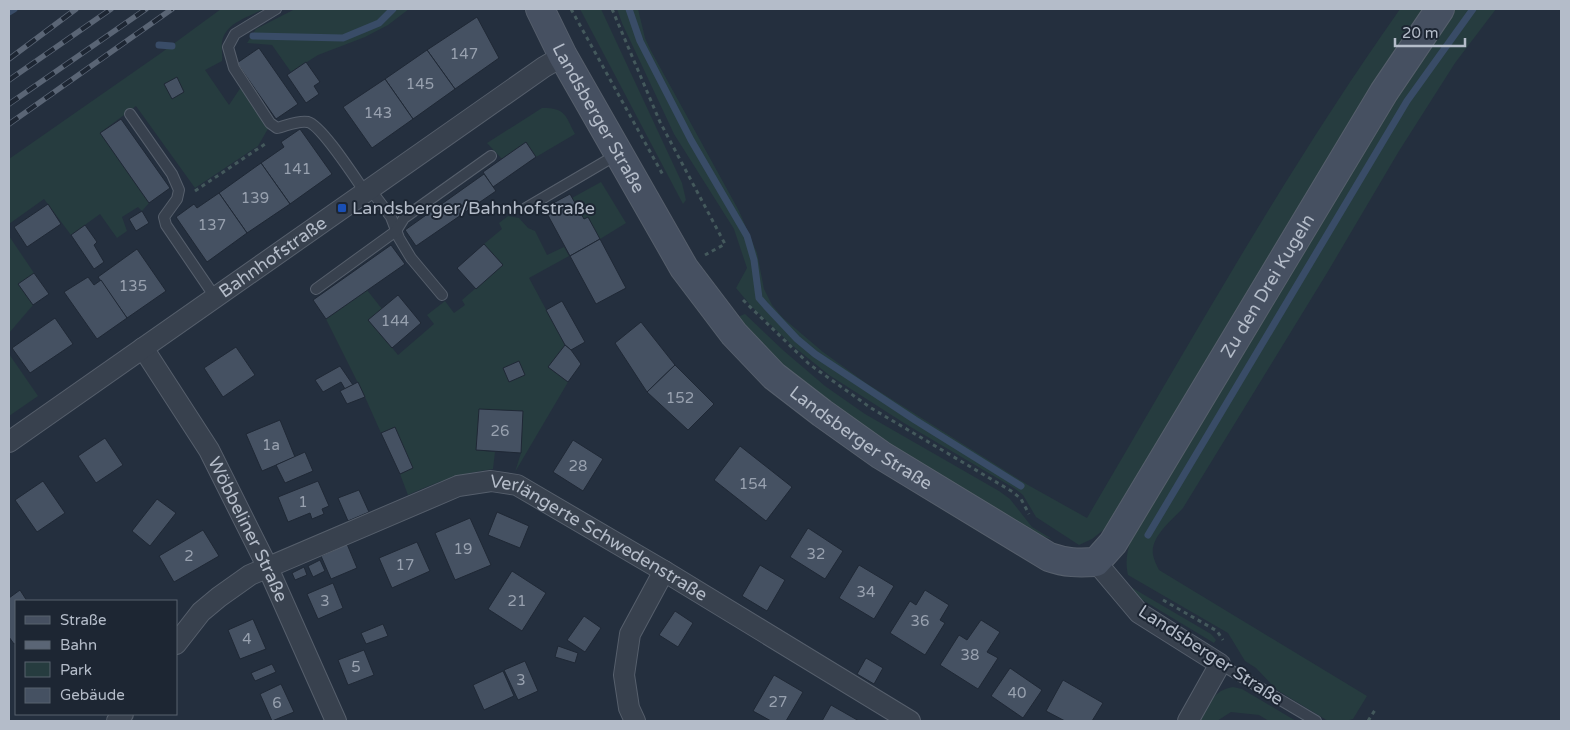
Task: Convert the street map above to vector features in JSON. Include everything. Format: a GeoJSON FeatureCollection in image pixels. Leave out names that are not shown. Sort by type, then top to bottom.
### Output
{"type":"FeatureCollection","features":[{"type":"Feature","properties":{"kind":"street","name":"Landsberger Straße"},"geometry":{"type":"LineString","coordinates":[[540,9],[563,56],[684,268],[734,334],[774,376],[881,455],[1049,557],[1065,562],[1096,562],[1139,613],[1220,664]]}},
{"type":"Feature","properties":{"kind":"street","name":"Zu den Drei Kugeln"},"geometry":{"type":"LineString","coordinates":[[1096,562],[1113,543],[1384,92],[1440,9]]}},
{"type":"Feature","properties":{"kind":"street","name":"Bahnhofstraße"},"geometry":{"type":"LineString","coordinates":[[9,442],[544,67],[563,56]]}},
{"type":"Feature","properties":{"kind":"street","name":"Wöbbeliner Straße"},"geometry":{"type":"LineString","coordinates":[[143,348],[209,450],[268,568],[336,721]]}},
{"type":"Feature","properties":{"kind":"street","name":"Verlängerte Schwedenstraße"},"geometry":{"type":"LineString","coordinates":[[178,641],[201,612],[250,575],[458,486],[492,481],[516,485],[664,571],[910,721]]}},
{"type":"Feature","properties":{"kind":"street"},"geometry":{"type":"LineString","coordinates":[[635,721],[629,708],[624,675],[630,634],[664,571]]}},
{"type":"Feature","properties":{"kind":"street"},"geometry":{"type":"LineString","coordinates":[[1188,721],[1220,664]]}},
{"type":"Feature","properties":{"kind":"lane"},"geometry":{"type":"LineString","coordinates":[[276,9],[235,34],[228,47],[234,68],[270,123],[277,128],[298,122],[309,122],[322,132],[391,217],[396,231],[411,258],[442,295]]}},
{"type":"Feature","properties":{"kind":"lane"},"geometry":{"type":"LineString","coordinates":[[130,114],[177,183],[179,190],[177,199],[164,216],[166,225],[215,298]]}},
{"type":"Feature","properties":{"kind":"lane"},"geometry":{"type":"LineString","coordinates":[[526,208],[619,154]]}},
{"type":"Feature","properties":{"kind":"lane"},"geometry":{"type":"LineString","coordinates":[[316,289],[396,231],[404,218],[491,156]]}},
{"type":"Feature","properties":{"kind":"lane","name":"Landsberger Straße"},"geometry":{"type":"LineString","coordinates":[[1220,664],[1316,721]]}},
{"type":"Feature","properties":{"kind":"path"},"geometry":{"type":"LineString","coordinates":[[571,9],[665,178]]}},
{"type":"Feature","properties":{"kind":"path"},"geometry":{"type":"LineString","coordinates":[[612,9],[660,122],[725,244],[707,255],[702,246]]}},
{"type":"Feature","properties":{"kind":"path"},"geometry":{"type":"LineString","coordinates":[[171,207],[265,144],[277,128]]}},
{"type":"Feature","properties":{"kind":"path"},"geometry":{"type":"LineString","coordinates":[[742,300],[809,364],[871,408],[1013,492],[1021,499],[1034,520]]}},
{"type":"Feature","properties":{"kind":"path"},"geometry":{"type":"LineString","coordinates":[[1368,721],[1374,710]]}},
{"type":"Feature","properties":{"kind":"green space"},"geometry":{"type":"Polygon","coordinates":[[[221,9],[264,9],[232,25],[224,35],[222,42],[222,61],[205,70],[229,105],[241,87],[269,127],[258,146],[195,188],[136,106],[100,133],[149,203],[142,211],[138,207],[122,217],[127,231],[117,238],[100,214],[71,235],[44,199],[9,224],[9,159],[221,9]]]}},
{"type":"Feature","properties":{"kind":"green space"},"geometry":{"type":"Polygon","coordinates":[[[295,9],[409,9],[388,25],[365,37],[318,55],[291,72],[272,45],[247,43],[256,29],[295,9]]]}},
{"type":"Feature","properties":{"kind":"green space"},"geometry":{"type":"Polygon","coordinates":[[[580,9],[601,9],[682,183],[686,200],[683,204],[580,9]]]}},
{"type":"Feature","properties":{"kind":"green space"},"geometry":{"type":"Polygon","coordinates":[[[617,9],[638,9],[645,38],[650,49],[739,211],[757,253],[764,289],[772,305],[783,318],[823,352],[866,383],[1028,485],[1087,518],[1238,260],[1358,71],[1400,9],[1426,9],[1107,527],[1092,539],[1079,545],[1036,517],[1023,495],[1014,488],[904,423],[829,375],[793,346],[752,307],[736,288],[747,268],[734,229],[674,134],[617,9]]]}},
{"type":"Feature","properties":{"kind":"green space"},"geometry":{"type":"Polygon","coordinates":[[[1452,9],[1496,9],[1455,63],[1399,151],[1327,273],[1183,508],[1158,535],[1153,548],[1153,557],[1159,570],[1367,696],[1353,719],[1328,721],[1277,690],[1256,668],[1245,661],[1228,633],[1128,575],[1128,553],[1131,539],[1385,113],[1452,9]]]}},
{"type":"Feature","properties":{"kind":"green space"},"geometry":{"type":"Polygon","coordinates":[[[542,108],[556,109],[564,114],[575,134],[536,157],[526,142],[502,159],[487,143],[542,108]]]}},
{"type":"Feature","properties":{"kind":"green space"},"geometry":{"type":"Polygon","coordinates":[[[601,182],[626,223],[600,239],[588,217],[584,219],[572,198],[601,182]]]}},
{"type":"Feature","properties":{"kind":"green space"},"geometry":{"type":"Polygon","coordinates":[[[508,216],[519,218],[528,228],[535,231],[547,255],[564,247],[569,256],[529,278],[565,345],[548,367],[568,382],[515,472],[521,453],[523,411],[479,409],[476,450],[495,452],[493,469],[449,479],[408,495],[400,474],[412,468],[395,427],[381,433],[326,319],[367,290],[382,309],[369,320],[398,355],[434,324],[427,315],[445,301],[454,313],[465,305],[462,300],[503,265],[484,244],[502,229],[499,223],[508,216]]]}},
{"type":"Feature","properties":{"kind":"green space"},"geometry":{"type":"Polygon","coordinates":[[[9,236],[34,273],[19,284],[33,305],[9,333],[9,236]]]}},
{"type":"Feature","properties":{"kind":"green space"},"geometry":{"type":"Polygon","coordinates":[[[745,314],[825,386],[865,414],[999,491],[1010,499],[1032,527],[1052,539],[1029,532],[849,423],[785,371],[739,319],[740,316],[745,314]]]}},
{"type":"Feature","properties":{"kind":"green space"},"geometry":{"type":"Polygon","coordinates":[[[9,354],[38,396],[9,416],[9,354]]]}},
{"type":"Feature","properties":{"kind":"green space"},"geometry":{"type":"Polygon","coordinates":[[[1129,586],[1211,634],[1216,640],[1214,643],[1136,596],[1129,586]]]}},
{"type":"Feature","properties":{"kind":"green space"},"geometry":{"type":"Polygon","coordinates":[[[1233,687],[1242,689],[1296,721],[1269,721],[1259,715],[1231,712],[1217,721],[1199,721],[1216,695],[1233,687]]]}},
{"type":"Feature","properties":{"kind":"building"},"geometry":{"type":"Polygon","coordinates":[[[477,17],[499,58],[455,89],[427,50],[477,17]]]}},
{"type":"Feature","properties":{"kind":"building"},"geometry":{"type":"Polygon","coordinates":[[[259,48],[298,104],[276,119],[237,63],[259,48]]]}},
{"type":"Feature","properties":{"kind":"building"},"geometry":{"type":"Polygon","coordinates":[[[427,50],[455,89],[413,119],[385,79],[427,50]]]}},
{"type":"Feature","properties":{"kind":"building"},"geometry":{"type":"Polygon","coordinates":[[[306,62],[320,82],[314,86],[319,94],[306,103],[287,75],[306,62]]]}},
{"type":"Feature","properties":{"kind":"building"},"geometry":{"type":"Polygon","coordinates":[[[177,77],[184,92],[172,99],[164,84],[177,77]]]}},
{"type":"Feature","properties":{"kind":"building"},"geometry":{"type":"Polygon","coordinates":[[[385,79],[413,119],[372,148],[343,107],[385,79]]]}},
{"type":"Feature","properties":{"kind":"building"},"geometry":{"type":"Polygon","coordinates":[[[121,119],[170,188],[149,203],[100,133],[121,119]]]}},
{"type":"Feature","properties":{"kind":"building"},"geometry":{"type":"Polygon","coordinates":[[[300,129],[332,174],[290,204],[261,163],[284,147],[281,142],[300,129]]]}},
{"type":"Feature","properties":{"kind":"building"},"geometry":{"type":"Polygon","coordinates":[[[526,142],[536,157],[493,187],[483,172],[526,142]]]}},
{"type":"Feature","properties":{"kind":"building"},"geometry":{"type":"Polygon","coordinates":[[[261,163],[290,204],[247,233],[219,193],[261,163]]]}},
{"type":"Feature","properties":{"kind":"building"},"geometry":{"type":"Polygon","coordinates":[[[484,174],[496,191],[416,246],[405,230],[484,174]]]}},
{"type":"Feature","properties":{"kind":"building"},"geometry":{"type":"Polygon","coordinates":[[[219,193],[247,233],[207,262],[176,217],[194,204],[197,208],[219,193]]]}},
{"type":"Feature","properties":{"kind":"building"},"geometry":{"type":"Polygon","coordinates":[[[570,194],[584,219],[588,217],[600,239],[570,256],[544,208],[570,194]]]}},
{"type":"Feature","properties":{"kind":"building"},"geometry":{"type":"Polygon","coordinates":[[[48,204],[61,224],[27,247],[14,227],[48,204]]]}},
{"type":"Feature","properties":{"kind":"building"},"geometry":{"type":"Polygon","coordinates":[[[142,211],[149,223],[136,231],[129,219],[142,211]]]}},
{"type":"Feature","properties":{"kind":"building"},"geometry":{"type":"Polygon","coordinates":[[[85,225],[97,242],[94,245],[104,262],[94,269],[71,235],[85,225]]]}},
{"type":"Feature","properties":{"kind":"building"},"geometry":{"type":"Polygon","coordinates":[[[600,239],[626,288],[596,304],[570,256],[600,239]]]}},
{"type":"Feature","properties":{"kind":"building"},"geometry":{"type":"Polygon","coordinates":[[[484,244],[503,265],[476,289],[457,268],[484,244]]]}},
{"type":"Feature","properties":{"kind":"building"},"geometry":{"type":"Polygon","coordinates":[[[391,245],[405,264],[326,319],[313,300],[391,245]]]}},
{"type":"Feature","properties":{"kind":"building"},"geometry":{"type":"Polygon","coordinates":[[[137,249],[166,291],[127,318],[98,277],[137,249]]]}},
{"type":"Feature","properties":{"kind":"building"},"geometry":{"type":"Polygon","coordinates":[[[34,273],[49,294],[33,305],[18,284],[34,273]]]}},
{"type":"Feature","properties":{"kind":"building"},"geometry":{"type":"Polygon","coordinates":[[[88,277],[94,285],[101,280],[127,318],[97,339],[64,292],[88,277]]]}},
{"type":"Feature","properties":{"kind":"building"},"geometry":{"type":"Polygon","coordinates":[[[398,295],[421,323],[392,348],[368,320],[398,295]]]}},
{"type":"Feature","properties":{"kind":"building"},"geometry":{"type":"Polygon","coordinates":[[[562,301],[585,342],[571,350],[565,345],[546,310],[562,301]]]}},
{"type":"Feature","properties":{"kind":"building"},"geometry":{"type":"Polygon","coordinates":[[[55,318],[73,344],[30,373],[12,348],[55,318]]]}},
{"type":"Feature","properties":{"kind":"building"},"geometry":{"type":"Polygon","coordinates":[[[641,322],[675,365],[647,392],[615,343],[641,322]]]}},
{"type":"Feature","properties":{"kind":"building"},"geometry":{"type":"Polygon","coordinates":[[[565,345],[581,364],[568,382],[548,367],[565,345]]]}},
{"type":"Feature","properties":{"kind":"building"},"geometry":{"type":"Polygon","coordinates":[[[236,347],[255,375],[223,397],[204,368],[236,347]]]}},
{"type":"Feature","properties":{"kind":"building"},"geometry":{"type":"Polygon","coordinates":[[[519,361],[525,375],[509,382],[503,368],[519,361]]]}},
{"type":"Feature","properties":{"kind":"building"},"geometry":{"type":"Polygon","coordinates":[[[675,365],[714,404],[688,430],[647,392],[675,365]]]}},
{"type":"Feature","properties":{"kind":"building"},"geometry":{"type":"Polygon","coordinates":[[[340,366],[353,385],[345,389],[341,382],[323,392],[315,380],[340,366]]]}},
{"type":"Feature","properties":{"kind":"building"},"geometry":{"type":"Polygon","coordinates":[[[358,382],[365,397],[347,404],[340,391],[358,382]]]}},
{"type":"Feature","properties":{"kind":"building"},"geometry":{"type":"Polygon","coordinates":[[[479,409],[523,411],[521,453],[476,450],[479,409]]]}},
{"type":"Feature","properties":{"kind":"building"},"geometry":{"type":"Polygon","coordinates":[[[280,420],[295,457],[262,471],[246,434],[280,420]]]}},
{"type":"Feature","properties":{"kind":"building"},"geometry":{"type":"Polygon","coordinates":[[[395,427],[413,468],[400,474],[381,433],[395,427]]]}},
{"type":"Feature","properties":{"kind":"building"},"geometry":{"type":"Polygon","coordinates":[[[105,438],[123,465],[96,483],[78,456],[105,438]]]}},
{"type":"Feature","properties":{"kind":"building"},"geometry":{"type":"Polygon","coordinates":[[[573,440],[603,459],[583,491],[553,472],[573,440]]]}},
{"type":"Feature","properties":{"kind":"building"},"geometry":{"type":"Polygon","coordinates":[[[740,446],[792,487],[766,521],[714,480],[740,446]]]}},
{"type":"Feature","properties":{"kind":"building"},"geometry":{"type":"Polygon","coordinates":[[[305,452],[313,471],[285,483],[276,465],[305,452]]]}},
{"type":"Feature","properties":{"kind":"building"},"geometry":{"type":"Polygon","coordinates":[[[43,481],[65,513],[37,532],[15,500],[43,481]]]}},
{"type":"Feature","properties":{"kind":"building"},"geometry":{"type":"Polygon","coordinates":[[[318,481],[329,506],[322,509],[324,514],[312,519],[310,513],[288,522],[278,497],[318,481]]]}},
{"type":"Feature","properties":{"kind":"building"},"geometry":{"type":"Polygon","coordinates":[[[359,490],[369,512],[348,521],[338,498],[359,490]]]}},
{"type":"Feature","properties":{"kind":"building"},"geometry":{"type":"Polygon","coordinates":[[[157,499],[176,513],[150,546],[132,531],[157,499]]]}},
{"type":"Feature","properties":{"kind":"building"},"geometry":{"type":"Polygon","coordinates":[[[497,512],[529,526],[520,548],[488,535],[497,512]]]}},
{"type":"Feature","properties":{"kind":"building"},"geometry":{"type":"Polygon","coordinates":[[[470,518],[491,565],[455,580],[435,533],[470,518]]]}},
{"type":"Feature","properties":{"kind":"building"},"geometry":{"type":"Polygon","coordinates":[[[808,528],[843,551],[825,579],[790,557],[808,528]]]}},
{"type":"Feature","properties":{"kind":"building"},"geometry":{"type":"Polygon","coordinates":[[[203,530],[219,556],[174,582],[159,556],[203,530]]]}},
{"type":"Feature","properties":{"kind":"building"},"geometry":{"type":"Polygon","coordinates":[[[417,542],[430,571],[392,588],[379,558],[417,542]]]}},
{"type":"Feature","properties":{"kind":"building"},"geometry":{"type":"Polygon","coordinates":[[[347,544],[357,568],[331,579],[321,556],[347,544]]]}},
{"type":"Feature","properties":{"kind":"building"},"geometry":{"type":"Polygon","coordinates":[[[320,560],[325,571],[313,577],[308,566],[320,560]]]}},
{"type":"Feature","properties":{"kind":"building"},"geometry":{"type":"Polygon","coordinates":[[[760,565],[785,580],[767,611],[742,596],[760,565]]]}},
{"type":"Feature","properties":{"kind":"building"},"geometry":{"type":"Polygon","coordinates":[[[859,565],[894,586],[874,619],[839,598],[859,565]]]}},
{"type":"Feature","properties":{"kind":"building"},"geometry":{"type":"Polygon","coordinates":[[[304,567],[307,575],[295,580],[292,573],[304,567]]]}},
{"type":"Feature","properties":{"kind":"building"},"geometry":{"type":"Polygon","coordinates":[[[512,571],[546,593],[522,631],[488,609],[512,571]]]}},
{"type":"Feature","properties":{"kind":"building"},"geometry":{"type":"Polygon","coordinates":[[[333,583],[343,608],[318,619],[307,594],[333,583]]]}},
{"type":"Feature","properties":{"kind":"building"},"geometry":{"type":"Polygon","coordinates":[[[20,590],[26,600],[15,600],[14,644],[9,637],[9,598],[20,590]]]}},
{"type":"Feature","properties":{"kind":"building"},"geometry":{"type":"Polygon","coordinates":[[[925,590],[949,605],[940,620],[945,623],[925,655],[890,633],[910,601],[916,605],[925,590]]]}},
{"type":"Feature","properties":{"kind":"building"},"geometry":{"type":"Polygon","coordinates":[[[675,611],[693,623],[678,647],[659,635],[675,611]]]}},
{"type":"Feature","properties":{"kind":"building"},"geometry":{"type":"Polygon","coordinates":[[[584,616],[601,628],[585,652],[567,640],[584,616]]]}},
{"type":"Feature","properties":{"kind":"building"},"geometry":{"type":"Polygon","coordinates":[[[253,619],[266,649],[240,659],[228,630],[253,619]]]}},
{"type":"Feature","properties":{"kind":"building"},"geometry":{"type":"Polygon","coordinates":[[[981,620],[1000,632],[987,652],[998,658],[978,689],[940,665],[959,635],[967,640],[981,620]]]}},
{"type":"Feature","properties":{"kind":"building"},"geometry":{"type":"Polygon","coordinates":[[[383,624],[388,636],[366,644],[361,633],[383,624]]]}},
{"type":"Feature","properties":{"kind":"building"},"geometry":{"type":"Polygon","coordinates":[[[558,646],[578,653],[575,663],[555,657],[558,646]]]}},
{"type":"Feature","properties":{"kind":"building"},"geometry":{"type":"Polygon","coordinates":[[[364,650],[374,675],[348,685],[338,660],[364,650]]]}},
{"type":"Feature","properties":{"kind":"building"},"geometry":{"type":"Polygon","coordinates":[[[866,658],[883,668],[874,684],[857,674],[866,658]]]}},
{"type":"Feature","properties":{"kind":"building"},"geometry":{"type":"Polygon","coordinates":[[[525,661],[538,691],[518,700],[504,670],[525,661]]]}},
{"type":"Feature","properties":{"kind":"building"},"geometry":{"type":"Polygon","coordinates":[[[272,664],[276,672],[255,681],[251,673],[272,664]]]}},
{"type":"Feature","properties":{"kind":"building"},"geometry":{"type":"Polygon","coordinates":[[[1010,668],[1042,690],[1023,718],[991,696],[1010,668]]]}},
{"type":"Feature","properties":{"kind":"building"},"geometry":{"type":"Polygon","coordinates":[[[503,671],[514,696],[484,710],[473,685],[503,671]]]}},
{"type":"Feature","properties":{"kind":"building"},"geometry":{"type":"Polygon","coordinates":[[[774,675],[803,692],[786,721],[771,721],[753,711],[774,675]]]}},
{"type":"Feature","properties":{"kind":"building"},"geometry":{"type":"Polygon","coordinates":[[[1063,680],[1103,703],[1092,721],[1065,721],[1046,711],[1063,680]]]}},
{"type":"Feature","properties":{"kind":"building"},"geometry":{"type":"Polygon","coordinates":[[[281,684],[294,712],[272,721],[260,694],[281,684]]]}},
{"type":"Feature","properties":{"kind":"building"},"geometry":{"type":"Polygon","coordinates":[[[831,705],[859,721],[822,721],[831,705]]]}},
{"type":"Feature","properties":{"kind":"waterway"},"geometry":{"type":"LineString","coordinates":[[9,12],[14,9]]}},
{"type":"Feature","properties":{"kind":"waterway"},"geometry":{"type":"LineString","coordinates":[[253,36],[343,38],[379,23],[393,9]]}},
{"type":"Feature","properties":{"kind":"waterway"},"geometry":{"type":"LineString","coordinates":[[629,9],[640,41],[691,140],[747,236],[754,260],[759,298],[797,339],[815,354],[915,420],[1021,486]]}},
{"type":"Feature","properties":{"kind":"waterway"},"geometry":{"type":"LineString","coordinates":[[1148,535],[1407,101],[1473,9]]}},
{"type":"Feature","properties":{"kind":"waterway"},"geometry":{"type":"LineString","coordinates":[[159,45],[172,46]]}},
{"type":"Feature","properties":{"kind":"railway"},"geometry":{"type":"LineString","coordinates":[[9,59],[76,9]]}},
{"type":"Feature","properties":{"kind":"railway"},"geometry":{"type":"LineString","coordinates":[[9,80],[111,9]]}},
{"type":"Feature","properties":{"kind":"railway"},"geometry":{"type":"LineString","coordinates":[[9,104],[146,9]]}},
{"type":"Feature","properties":{"kind":"railway"},"geometry":{"type":"LineString","coordinates":[[9,124],[172,9]]}},
{"type":"Feature","properties":{"kind":"place","name":"Landsberger/Bahnhofstraße"},"geometry":{"type":"Point","coordinates":[342,208]}}]}
